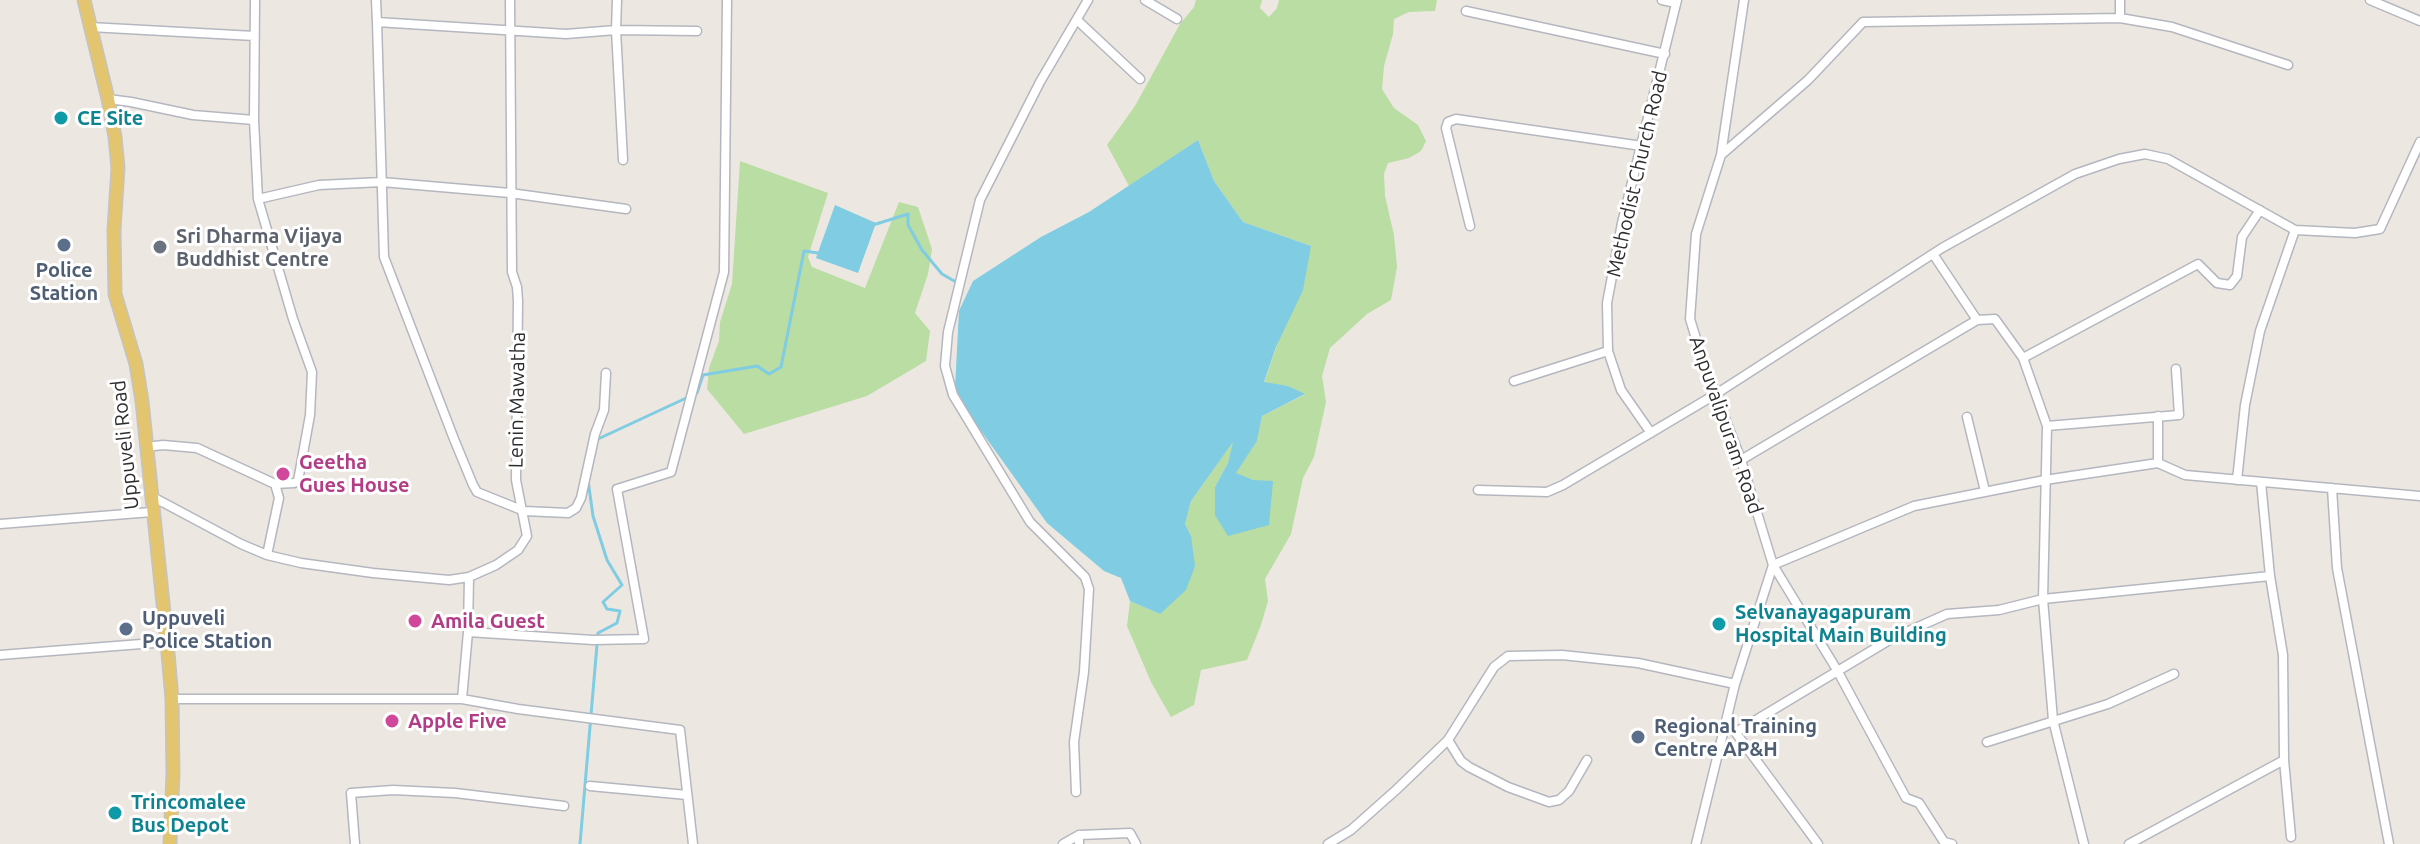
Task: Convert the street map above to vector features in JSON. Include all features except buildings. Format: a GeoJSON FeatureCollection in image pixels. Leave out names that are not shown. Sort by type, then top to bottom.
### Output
{"type":"FeatureCollection","features":[{"type":"Feature","properties":{"kind":"main road","name":"Uppuveli Road"},"geometry":{"type":"LineString","coordinates":[[84,0],[108,99],[118,168],[114,230],[115,294],[136,364],[142,401],[167,642],[172,699],[170,844]]}},
{"type":"Feature","properties":{"kind":"street"},"geometry":{"type":"LineString","coordinates":[[146,447],[197,448],[275,484],[298,481],[310,415],[312,372],[258,199],[254,120],[255,0]]}},
{"type":"Feature","properties":{"kind":"street"},"geometry":{"type":"LineString","coordinates":[[376,0],[384,257],[477,492],[524,511],[568,513],[576,508],[604,410],[606,373]]}},
{"type":"Feature","properties":{"kind":"street","name":"Lenin Mawatha"},"geometry":{"type":"LineString","coordinates":[[150,496],[267,555],[301,563],[449,580],[469,577],[496,565],[518,550],[527,536],[516,480],[518,301],[512,272],[510,0]]}},
{"type":"Feature","properties":{"kind":"street"},"geometry":{"type":"LineString","coordinates":[[617,0],[623,160]]}},
{"type":"Feature","properties":{"kind":"street"},"geometry":{"type":"LineString","coordinates":[[468,632],[593,640],[644,639],[617,489],[671,472],[724,272],[727,0]]}},
{"type":"Feature","properties":{"kind":"street"},"geometry":{"type":"LineString","coordinates":[[1076,792],[1074,742],[1084,672],[1089,589],[1085,577],[1030,522],[953,395],[945,366],[948,332],[980,200],[1040,82],[1088,0]]}},
{"type":"Feature","properties":{"kind":"street"},"geometry":{"type":"LineString","coordinates":[[1145,0],[1177,19]]}},
{"type":"Feature","properties":{"kind":"street"},"geometry":{"type":"LineString","coordinates":[[1662,0],[1677,1]]}},
{"type":"Feature","properties":{"kind":"street","name":"Anpuvalipuram Road"},"geometry":{"type":"LineString","coordinates":[[1744,0],[1721,155],[1696,234],[1690,319],[1741,460],[1773,565],[1837,670],[1906,798],[1919,803],[1944,842],[1952,844]]}},
{"type":"Feature","properties":{"kind":"street"},"geometry":{"type":"LineString","coordinates":[[2120,0],[2120,18]]}},
{"type":"Feature","properties":{"kind":"street"},"geometry":{"type":"LineString","coordinates":[[2370,0],[2420,21]]}},
{"type":"Feature","properties":{"kind":"street","name":"Methodist Church Road"},"geometry":{"type":"LineString","coordinates":[[1651,433],[1621,390],[1608,351],[1607,303],[1622,223],[1677,1]]}},
{"type":"Feature","properties":{"kind":"street"},"geometry":{"type":"LineString","coordinates":[[1466,11],[1665,54]]}},
{"type":"Feature","properties":{"kind":"street"},"geometry":{"type":"LineString","coordinates":[[1721,155],[1808,80],[1863,22],[2120,18],[2172,27],[2288,65]]}},
{"type":"Feature","properties":{"kind":"street"},"geometry":{"type":"LineString","coordinates":[[1077,20],[1140,79]]}},
{"type":"Feature","properties":{"kind":"street"},"geometry":{"type":"LineString","coordinates":[[377,22],[566,34],[616,30],[697,31]]}},
{"type":"Feature","properties":{"kind":"street"},"geometry":{"type":"LineString","coordinates":[[90,27],[254,36]]}},
{"type":"Feature","properties":{"kind":"street"},"geometry":{"type":"LineString","coordinates":[[108,99],[193,115],[254,120]]}},
{"type":"Feature","properties":{"kind":"street"},"geometry":{"type":"LineString","coordinates":[[1470,226],[1446,128],[1448,122],[1456,119],[1642,146]]}},
{"type":"Feature","properties":{"kind":"street"},"geometry":{"type":"LineString","coordinates":[[1478,490],[1547,492],[1563,485],[1716,394],[1933,254],[2075,174],[2145,154],[2168,159],[2295,230],[2355,233],[2380,229],[2420,142]]}},
{"type":"Feature","properties":{"kind":"street"},"geometry":{"type":"LineString","coordinates":[[258,199],[319,185],[382,182],[510,193],[626,209]]}},
{"type":"Feature","properties":{"kind":"street"},"geometry":{"type":"LineString","coordinates":[[2023,358],[2198,264],[2217,283],[2230,285],[2237,276],[2242,237],[2260,210]]}},
{"type":"Feature","properties":{"kind":"street"},"geometry":{"type":"LineString","coordinates":[[2237,480],[2245,405],[2260,331],[2295,230]]}},
{"type":"Feature","properties":{"kind":"street"},"geometry":{"type":"LineString","coordinates":[[1933,254],[1977,320]]}},
{"type":"Feature","properties":{"kind":"street"},"geometry":{"type":"LineString","coordinates":[[1741,460],[1977,320],[1995,319],[2023,358],[2047,426],[2043,599],[2053,720],[2084,844]]}},
{"type":"Feature","properties":{"kind":"street"},"geometry":{"type":"LineString","coordinates":[[1514,381],[1608,351]]}},
{"type":"Feature","properties":{"kind":"street"},"geometry":{"type":"LineString","coordinates":[[2047,426],[2179,415],[2176,369]]}},
{"type":"Feature","properties":{"kind":"street"},"geometry":{"type":"LineString","coordinates":[[2158,416],[2158,463]]}},
{"type":"Feature","properties":{"kind":"street"},"geometry":{"type":"LineString","coordinates":[[1967,417],[1985,491]]}},
{"type":"Feature","properties":{"kind":"street"},"geometry":{"type":"LineString","coordinates":[[1696,844],[1735,684],[1773,565],[1914,506],[2045,480],[2158,463],[2185,475],[2420,496]]}},
{"type":"Feature","properties":{"kind":"street"},"geometry":{"type":"LineString","coordinates":[[2261,482],[2270,576],[2283,655],[2284,760],[2291,837]]}},
{"type":"Feature","properties":{"kind":"street"},"geometry":{"type":"LineString","coordinates":[[267,555],[279,498],[275,484]]}},
{"type":"Feature","properties":{"kind":"street"},"geometry":{"type":"LineString","coordinates":[[2332,488],[2337,568],[2389,844]]}},
{"type":"Feature","properties":{"kind":"street"},"geometry":{"type":"LineString","coordinates":[[0,524],[152,512]]}},
{"type":"Feature","properties":{"kind":"street"},"geometry":{"type":"LineString","coordinates":[[1736,732],[1891,639],[1947,614],[1999,610],[2043,599],[2270,576]]}},
{"type":"Feature","properties":{"kind":"street"},"geometry":{"type":"LineString","coordinates":[[462,699],[469,577]]}},
{"type":"Feature","properties":{"kind":"street"},"geometry":{"type":"LineString","coordinates":[[0,655],[167,642]]}},
{"type":"Feature","properties":{"kind":"street"},"geometry":{"type":"LineString","coordinates":[[1328,844],[1351,830],[1448,740],[1494,667],[1508,656],[1562,655],[1638,663],[1735,684]]}},
{"type":"Feature","properties":{"kind":"street"},"geometry":{"type":"LineString","coordinates":[[1987,742],[2108,704],[2174,674]]}},
{"type":"Feature","properties":{"kind":"street"},"geometry":{"type":"LineString","coordinates":[[172,699],[462,699],[680,730],[693,844]]}},
{"type":"Feature","properties":{"kind":"street"},"geometry":{"type":"LineString","coordinates":[[1726,724],[1736,732],[1818,844]]}},
{"type":"Feature","properties":{"kind":"street"},"geometry":{"type":"LineString","coordinates":[[1448,740],[1461,761],[1469,767],[1508,787],[1549,802],[1559,800],[1569,791],[1587,760]]}},
{"type":"Feature","properties":{"kind":"street"},"geometry":{"type":"LineString","coordinates":[[2129,844],[2284,760]]}},
{"type":"Feature","properties":{"kind":"street"},"geometry":{"type":"LineString","coordinates":[[590,786],[687,795]]}},
{"type":"Feature","properties":{"kind":"street"},"geometry":{"type":"LineString","coordinates":[[355,844],[351,793],[393,790],[455,793],[564,806]]}},
{"type":"Feature","properties":{"kind":"street"},"geometry":{"type":"LineString","coordinates":[[1063,844],[1130,833],[1136,844]]}},
{"type":"Feature","properties":{"kind":"green space"},"geometry":{"type":"Polygon","coordinates":[[[1196,0],[1262,0],[1260,8],[1269,17],[1279,0],[1437,0],[1435,11],[1409,12],[1394,19],[1384,66],[1382,89],[1394,108],[1418,125],[1426,141],[1421,151],[1409,158],[1388,163],[1384,174],[1397,267],[1391,300],[1367,314],[1330,348],[1322,376],[1326,402],[1314,457],[1303,478],[1291,534],[1265,579],[1268,601],[1247,660],[1201,670],[1194,705],[1171,717],[1151,682],[1127,626],[1130,601],[1160,614],[1191,536],[1185,524],[1191,501],[1235,439],[1228,463],[1215,487],[1253,480],[1235,474],[1257,441],[1262,416],[1304,395],[1288,386],[1264,383],[1311,246],[1243,222],[1214,181],[1198,140],[1129,186],[1107,145],[1135,106],[1196,0]]]}},
{"type":"Feature","properties":{"kind":"green space"},"geometry":{"type":"Polygon","coordinates":[[[740,161],[828,193],[808,257],[812,267],[865,288],[899,202],[918,207],[932,249],[928,274],[915,313],[930,331],[926,361],[867,396],[744,434],[707,389],[709,368],[719,341],[720,322],[732,284],[740,161]]]}},
{"type":"Feature","properties":{"kind":"water"},"geometry":{"type":"Polygon","coordinates":[[[1198,140],[1214,181],[1243,222],[1311,246],[1303,290],[1276,347],[1264,382],[1288,386],[1305,394],[1262,416],[1257,441],[1236,473],[1253,480],[1273,481],[1269,525],[1228,536],[1215,515],[1215,487],[1228,463],[1233,442],[1191,501],[1185,524],[1191,536],[1195,566],[1186,590],[1160,614],[1130,601],[1121,578],[1104,571],[1047,523],[974,421],[955,388],[959,311],[973,281],[1041,237],[1089,212],[1198,140]]]}},
{"type":"Feature","properties":{"kind":"water"},"geometry":{"type":"Polygon","coordinates":[[[835,205],[876,223],[858,273],[816,258],[835,205]]]}},
{"type":"Feature","properties":{"kind":"waterway"},"geometry":{"type":"LineString","coordinates":[[873,225],[908,214],[908,225],[922,250],[942,274],[956,282]]}},
{"type":"Feature","properties":{"kind":"waterway"},"geometry":{"type":"LineString","coordinates":[[597,442],[697,393],[703,375],[757,366],[769,374],[781,367],[804,251],[818,253]]}},
{"type":"Feature","properties":{"kind":"waterway"},"geometry":{"type":"LineString","coordinates":[[580,844],[598,633],[617,623],[620,611],[607,609],[603,602],[622,585],[607,560],[593,516],[588,480]]}},
{"type":"Feature","properties":{"kind":"place","name":"CE Site"},"geometry":{"type":"Point","coordinates":[61,118]}},
{"type":"Feature","properties":{"kind":"place","name":"Police Station"},"geometry":{"type":"Point","coordinates":[64,245]}},
{"type":"Feature","properties":{"kind":"place","name":"Sri Dharma Vijaya Buddhist Centre"},"geometry":{"type":"Point","coordinates":[160,247]}},
{"type":"Feature","properties":{"kind":"place","name":"Geetha Gues House"},"geometry":{"type":"Point","coordinates":[283,474]}},
{"type":"Feature","properties":{"kind":"place","name":"Amila Guest"},"geometry":{"type":"Point","coordinates":[415,621]}},
{"type":"Feature","properties":{"kind":"place","name":"Selvanayagapuram Hospital Main Building"},"geometry":{"type":"Point","coordinates":[1719,624]}},
{"type":"Feature","properties":{"kind":"place","name":"Uppuveli Police Station"},"geometry":{"type":"Point","coordinates":[126,629]}},
{"type":"Feature","properties":{"kind":"place","name":"Apple Five"},"geometry":{"type":"Point","coordinates":[392,721]}},
{"type":"Feature","properties":{"kind":"place","name":"Regional Training Centre AP&H"},"geometry":{"type":"Point","coordinates":[1638,737]}},
{"type":"Feature","properties":{"kind":"place","name":"Trincomalee Bus Depot"},"geometry":{"type":"Point","coordinates":[115,813]}}]}
